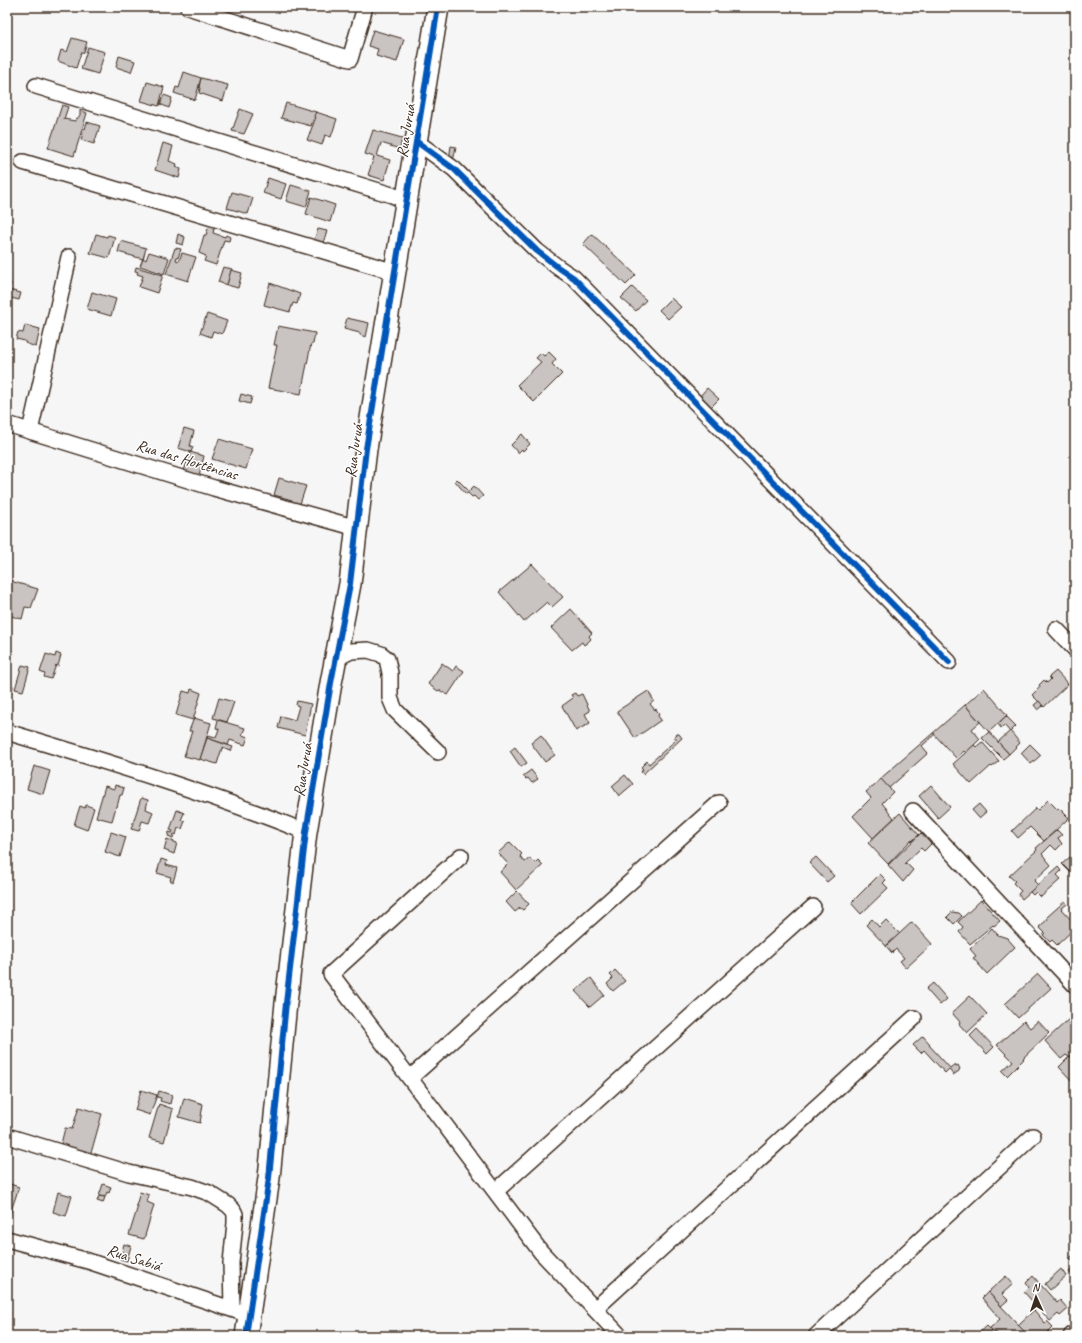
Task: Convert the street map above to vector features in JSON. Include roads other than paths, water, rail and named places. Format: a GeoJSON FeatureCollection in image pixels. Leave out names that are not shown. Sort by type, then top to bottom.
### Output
{"type":"FeatureCollection","features":[{"type":"Feature","properties":{"kind":"street"},"geometry":{"type":"LineString","coordinates":[[188,7],[350,59],[366,7]]}},
{"type":"Feature","properties":{"kind":"street","name":"Rua Juruá"},"geometry":{"type":"LineString","coordinates":[[246,1336],[240,1312],[269,1178],[286,1003],[306,832],[335,661],[350,584],[366,449],[408,201],[438,7]]}},
{"type":"Feature","properties":{"kind":"street"},"geometry":{"type":"LineString","coordinates":[[36,86],[408,201]]}},
{"type":"Feature","properties":{"kind":"street"},"geometry":{"type":"LineString","coordinates":[[417,142],[454,169],[537,252],[574,278],[949,662]]}},
{"type":"Feature","properties":{"kind":"street"},"geometry":{"type":"LineString","coordinates":[[23,162],[395,272]]}},
{"type":"Feature","properties":{"kind":"street"},"geometry":{"type":"LineString","coordinates":[[30,431],[69,257]]}},
{"type":"Feature","properties":{"kind":"street","name":"Rua das Hortências"},"geometry":{"type":"LineString","coordinates":[[7,424],[214,488],[357,528]]}},
{"type":"Feature","properties":{"kind":"street"},"geometry":{"type":"LineString","coordinates":[[1056,629],[1075,649]]}},
{"type":"Feature","properties":{"kind":"street"},"geometry":{"type":"LineString","coordinates":[[335,661],[343,654],[351,651],[368,650],[381,654],[387,659],[390,673],[390,698],[396,710],[438,752]]}},
{"type":"Feature","properties":{"kind":"street"},"geometry":{"type":"LineString","coordinates":[[7,732],[247,808],[306,832]]}},
{"type":"Feature","properties":{"kind":"street"},"geometry":{"type":"LineString","coordinates":[[410,1078],[719,803]]}},
{"type":"Feature","properties":{"kind":"street"},"geometry":{"type":"LineString","coordinates":[[913,811],[1075,986]]}},
{"type":"Feature","properties":{"kind":"street"},"geometry":{"type":"LineString","coordinates":[[461,856],[332,974],[541,1252],[620,1336]]}},
{"type":"Feature","properties":{"kind":"street"},"geometry":{"type":"LineString","coordinates":[[496,1191],[813,906]]}},
{"type":"Feature","properties":{"kind":"street"},"geometry":{"type":"LineString","coordinates":[[595,1309],[914,1018]]}},
{"type":"Feature","properties":{"kind":"street"},"geometry":{"type":"LineString","coordinates":[[7,1136],[129,1173],[192,1187],[210,1193],[228,1205],[233,1210],[234,1214],[235,1223],[231,1263],[240,1312]]}},
{"type":"Feature","properties":{"kind":"street"},"geometry":{"type":"LineString","coordinates":[[816,1336],[1033,1136]]}},
{"type":"Feature","properties":{"kind":"street","name":"Rua Sabiá"},"geometry":{"type":"LineString","coordinates":[[7,1239],[88,1262],[240,1312]]}},
{"type":"Feature","properties":{"kind":"street"},"geometry":{"type":"LineString","coordinates":[[1071,1336],[1075,1332]]}}]}
